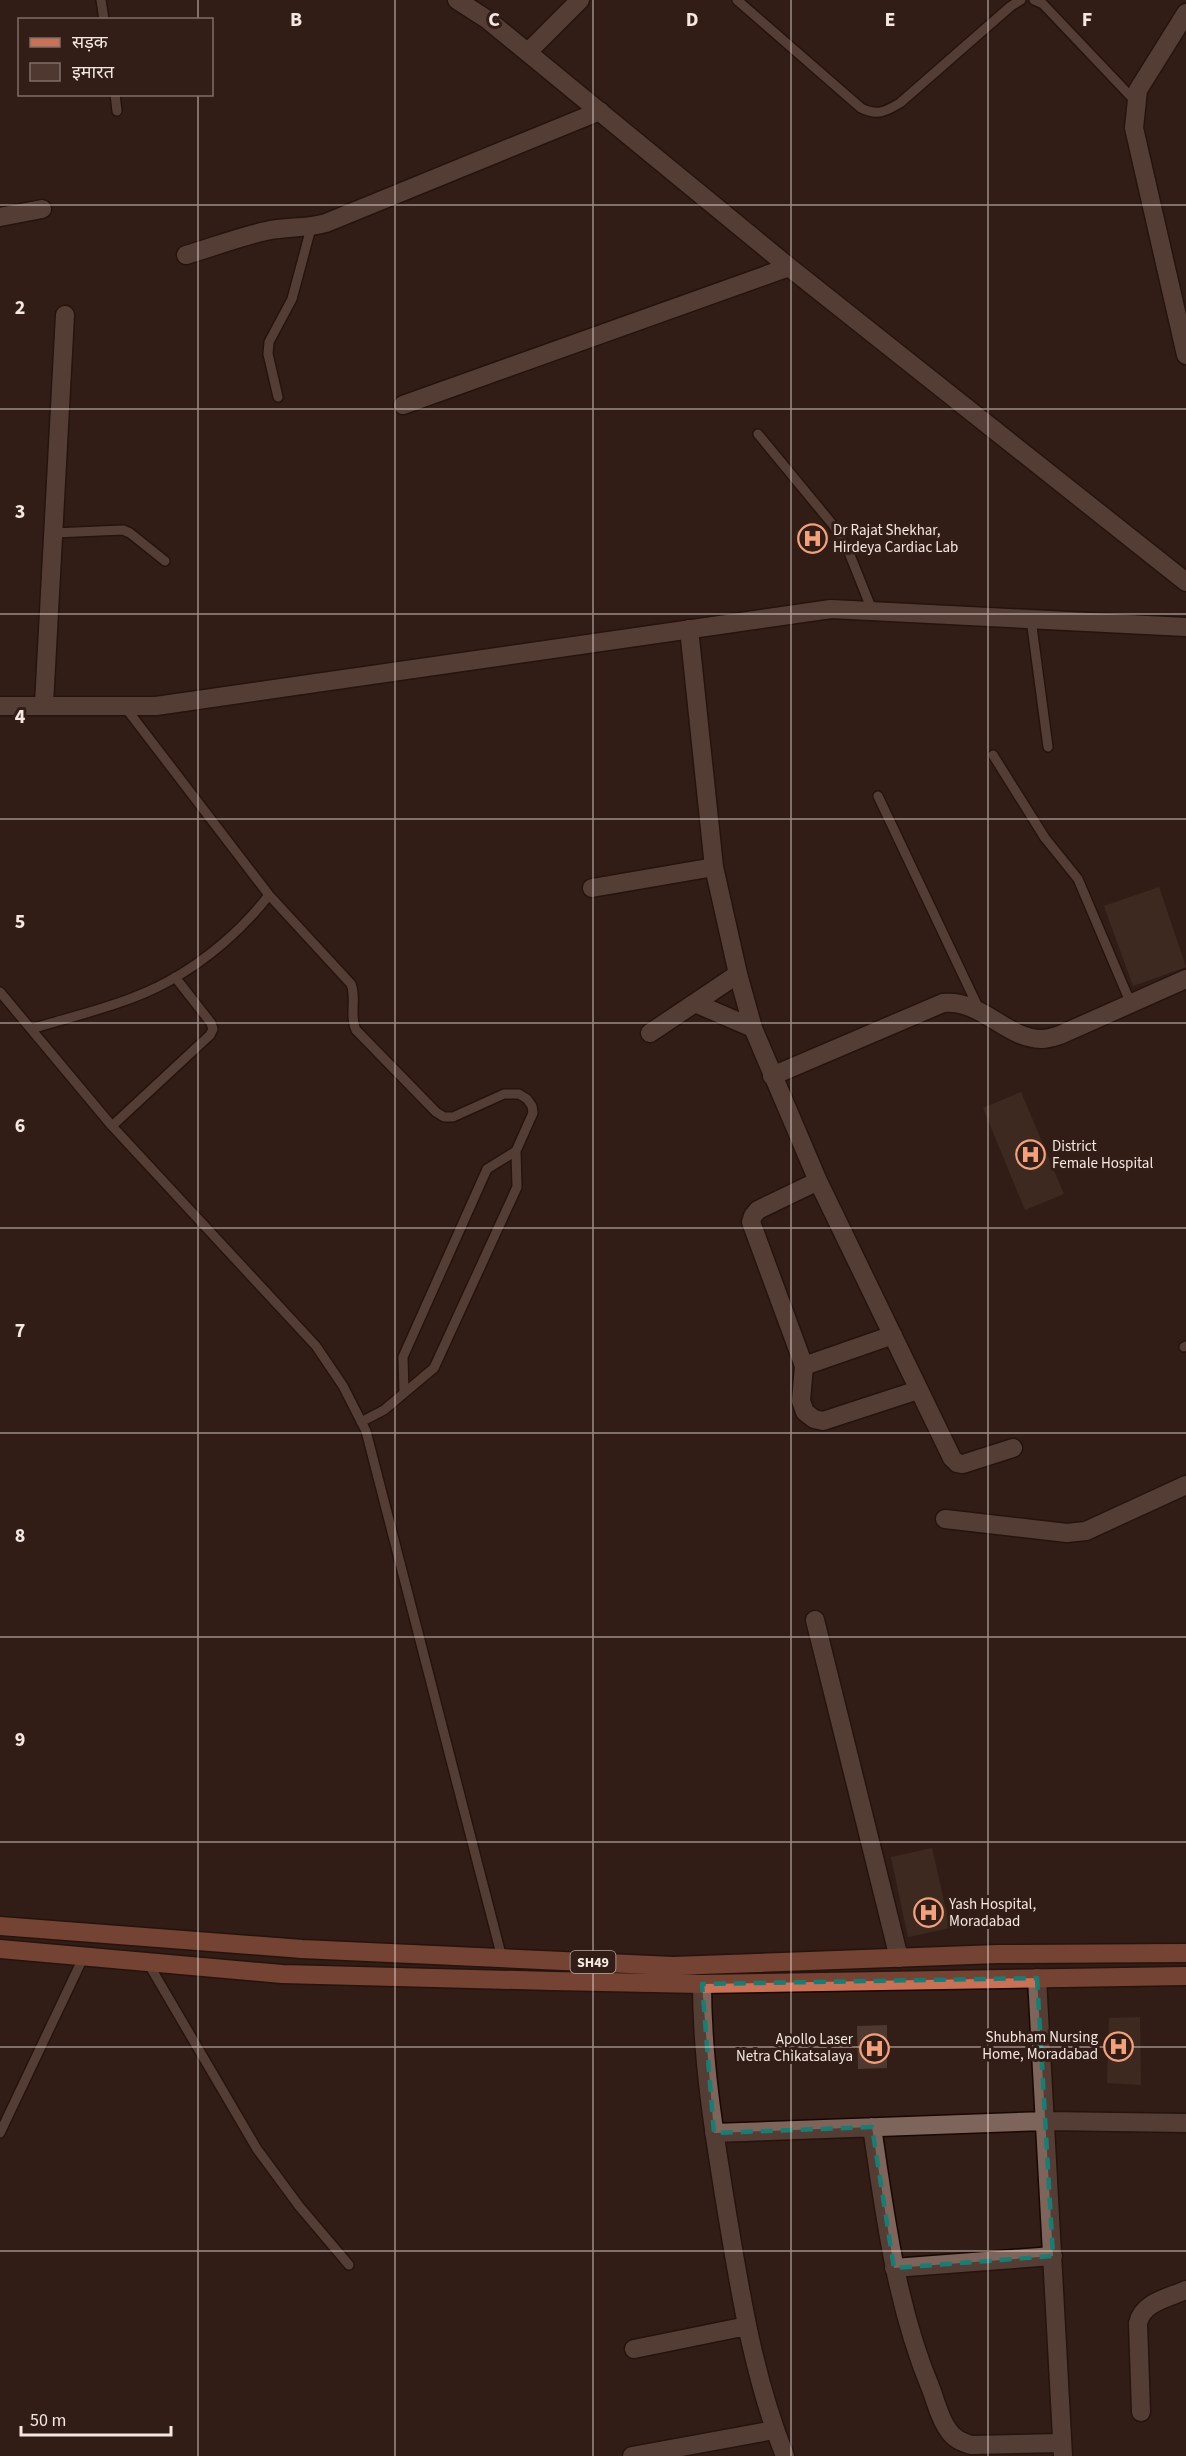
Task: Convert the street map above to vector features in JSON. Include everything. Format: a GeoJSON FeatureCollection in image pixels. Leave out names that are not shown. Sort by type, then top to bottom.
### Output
{"type":"FeatureCollection","features":[{"type":"Feature","properties":{"kind":"main road","name":"SH49"},"geometry":{"type":"LineString","coordinates":[[0,1926],[302,1949],[673,1966],[998,1954],[1186,1953]]}},
{"type":"Feature","properties":{"kind":"main road","name":"SH49"},"geometry":{"type":"LineString","coordinates":[[0,1949],[282,1974],[702,1984],[1186,1976]]}},
{"type":"Feature","properties":{"kind":"street"},"geometry":{"type":"LineString","coordinates":[[457,0],[488,20],[789,267],[1186,582]]}},
{"type":"Feature","properties":{"kind":"street"},"geometry":{"type":"LineString","coordinates":[[528,52],[580,0]]}},
{"type":"Feature","properties":{"kind":"street"},"geometry":{"type":"LineString","coordinates":[[1186,13],[1138,90],[1134,128],[1186,354]]}},
{"type":"Feature","properties":{"kind":"street"},"geometry":{"type":"LineString","coordinates":[[186,255],[265,231],[281,228],[312,228],[600,111]]}},
{"type":"Feature","properties":{"kind":"street"},"geometry":{"type":"LineString","coordinates":[[0,217],[42,209]]}},
{"type":"Feature","properties":{"kind":"street"},"geometry":{"type":"LineString","coordinates":[[403,405],[789,267]]}},
{"type":"Feature","properties":{"kind":"street"},"geometry":{"type":"LineString","coordinates":[[44,704],[65,315]]}},
{"type":"Feature","properties":{"kind":"street"},"geometry":{"type":"LineString","coordinates":[[0,706],[44,704],[156,706],[831,609],[1186,627]]}},
{"type":"Feature","properties":{"kind":"street"},"geometry":{"type":"LineString","coordinates":[[689,629],[714,867],[738,974],[753,1028],[818,1181],[952,1458],[957,1463],[963,1464],[1013,1448]]}},
{"type":"Feature","properties":{"kind":"street"},"geometry":{"type":"LineString","coordinates":[[592,888],[714,867]]}},
{"type":"Feature","properties":{"kind":"street"},"geometry":{"type":"LineString","coordinates":[[650,1034],[738,974]]}},
{"type":"Feature","properties":{"kind":"street"},"geometry":{"type":"LineString","coordinates":[[772,1076],[943,1003],[955,1002],[980,1011],[1027,1036],[1041,1039],[1059,1035],[1186,979]]}},
{"type":"Feature","properties":{"kind":"street"},"geometry":{"type":"LineString","coordinates":[[695,1003],[753,1028]]}},
{"type":"Feature","properties":{"kind":"street"},"geometry":{"type":"LineString","coordinates":[[818,1181],[758,1210],[751,1222],[804,1366],[801,1401],[805,1412],[814,1419],[823,1421],[918,1390]]}},
{"type":"Feature","properties":{"kind":"street"},"geometry":{"type":"LineString","coordinates":[[804,1366],[893,1335]]}},
{"type":"Feature","properties":{"kind":"street"},"geometry":{"type":"LineString","coordinates":[[945,1519],[1067,1533],[1086,1531],[1186,1485]]}},
{"type":"Feature","properties":{"kind":"street"},"geometry":{"type":"LineString","coordinates":[[815,1620],[899,1958]]}},
{"type":"Feature","properties":{"kind":"street"},"geometry":{"type":"LineString","coordinates":[[872,2127],[894,2268],[917,2356],[948,2431],[959,2441],[971,2445],[1062,2449],[1037,1978]]}},
{"type":"Feature","properties":{"kind":"street"},"geometry":{"type":"LineString","coordinates":[[702,1984],[702,2022],[714,2133],[747,2326],[774,2430],[785,2456]]}},
{"type":"Feature","properties":{"kind":"street"},"geometry":{"type":"LineString","coordinates":[[714,2133],[1046,2121],[1186,2123]]}},
{"type":"Feature","properties":{"kind":"street"},"geometry":{"type":"LineString","coordinates":[[894,2268],[1053,2256]]}},
{"type":"Feature","properties":{"kind":"street"},"geometry":{"type":"LineString","coordinates":[[1141,2412],[1138,2323],[1140,2314],[1146,2307],[1186,2290]]}},
{"type":"Feature","properties":{"kind":"street"},"geometry":{"type":"LineString","coordinates":[[634,2349],[747,2326]]}},
{"type":"Feature","properties":{"kind":"street"},"geometry":{"type":"LineString","coordinates":[[632,2456],[774,2430]]}},
{"type":"Feature","properties":{"kind":"lane"},"geometry":{"type":"LineString","coordinates":[[101,0],[104,18]]}},
{"type":"Feature","properties":{"kind":"lane"},"geometry":{"type":"LineString","coordinates":[[737,0],[861,108],[873,114],[886,111],[900,103],[1011,6],[1021,0]]}},
{"type":"Feature","properties":{"kind":"lane"},"geometry":{"type":"LineString","coordinates":[[1040,1],[1137,104]]}},
{"type":"Feature","properties":{"kind":"lane"},"geometry":{"type":"LineString","coordinates":[[115,96],[117,111]]}},
{"type":"Feature","properties":{"kind":"lane"},"geometry":{"type":"LineString","coordinates":[[278,396],[268,354],[269,342],[292,299],[312,228]]}},
{"type":"Feature","properties":{"kind":"lane"},"geometry":{"type":"LineString","coordinates":[[758,434],[833,525],[848,550],[872,610]]}},
{"type":"Feature","properties":{"kind":"lane"},"geometry":{"type":"LineString","coordinates":[[53,533],[123,530],[165,561]]}},
{"type":"Feature","properties":{"kind":"lane"},"geometry":{"type":"LineString","coordinates":[[1031,619],[1048,747]]}},
{"type":"Feature","properties":{"kind":"lane"},"geometry":{"type":"LineString","coordinates":[[124,705],[269,895],[351,984],[354,993],[352,1019],[356,1030],[436,1112],[444,1117],[453,1117],[504,1094],[519,1094],[532,1106],[533,1113],[516,1151],[517,1187],[434,1368],[384,1410],[361,1422]]}},
{"type":"Feature","properties":{"kind":"lane"},"geometry":{"type":"LineString","coordinates":[[993,755],[1045,838],[1078,879],[1131,1004]]}},
{"type":"Feature","properties":{"kind":"lane"},"geometry":{"type":"LineString","coordinates":[[878,796],[980,1011]]}},
{"type":"Feature","properties":{"kind":"lane"},"geometry":{"type":"LineString","coordinates":[[32,1029],[129,999],[175,977],[215,949],[245,924],[269,895]]}},
{"type":"Feature","properties":{"kind":"lane"},"geometry":{"type":"LineString","coordinates":[[112,1126],[210,1035],[213,1029],[211,1023],[175,977]]}},
{"type":"Feature","properties":{"kind":"lane"},"geometry":{"type":"LineString","coordinates":[[2,999],[32,1029],[112,1126],[316,1346],[343,1386],[366,1431],[502,1958]]}},
{"type":"Feature","properties":{"kind":"lane"},"geometry":{"type":"LineString","coordinates":[[404,1393],[403,1357],[487,1169],[516,1151]]}},
{"type":"Feature","properties":{"kind":"lane"},"geometry":{"type":"LineString","coordinates":[[0,2133],[84,1956]]}},
{"type":"Feature","properties":{"kind":"lane"},"geometry":{"type":"LineString","coordinates":[[147,1962],[257,2149],[299,2206],[349,2265]]}},
{"type":"Feature","properties":{"kind":"highlighted area"},"geometry":{"type":"Polygon","coordinates":[[[1037,1978],[1053,2256],[894,2268],[872,2127],[714,2133],[702,1984],[1037,1978]]]}},
{"type":"Feature","properties":{"kind":"building"},"geometry":{"type":"Polygon","coordinates":[[[814,526],[819,543],[801,549],[796,531],[814,526]]]}},
{"type":"Feature","properties":{"kind":"building"},"geometry":{"type":"Polygon","coordinates":[[[1159,887],[1186,967],[1133,986],[1104,906],[1159,887]]]}},
{"type":"Feature","properties":{"kind":"building"},"geometry":{"type":"Polygon","coordinates":[[[1021,1092],[1064,1194],[1025,1210],[983,1108],[1021,1092]]]}},
{"type":"Feature","properties":{"kind":"building"},"geometry":{"type":"Polygon","coordinates":[[[932,1848],[950,1928],[908,1937],[891,1857],[932,1848]]]}},
{"type":"Feature","properties":{"kind":"building"},"geometry":{"type":"Polygon","coordinates":[[[1140,2017],[1141,2085],[1107,2083],[1109,2018],[1140,2017]]]}},
{"type":"Feature","properties":{"kind":"building"},"geometry":{"type":"Polygon","coordinates":[[[887,2025],[887,2068],[858,2069],[857,2026],[887,2025]]]}},
{"type":"Feature","properties":{"kind":"place","name":"Dr Rajat Shekhar, Hirdeya Cardiac Lab"},"geometry":{"type":"Point","coordinates":[812,539]}},
{"type":"Feature","properties":{"kind":"place","name":"District Female Hospital"},"geometry":{"type":"Point","coordinates":[1031,1155]}},
{"type":"Feature","properties":{"kind":"place","name":"Yash Hospital, Moradabad"},"geometry":{"type":"Point","coordinates":[928,1913]}},
{"type":"Feature","properties":{"kind":"place","name":"Shubham Nursing Home, Moradabad"},"geometry":{"type":"Point","coordinates":[1119,2046]}},
{"type":"Feature","properties":{"kind":"place","name":"Apollo Laser Netra Chikatsalaya"},"geometry":{"type":"Point","coordinates":[874,2048]}}]}
